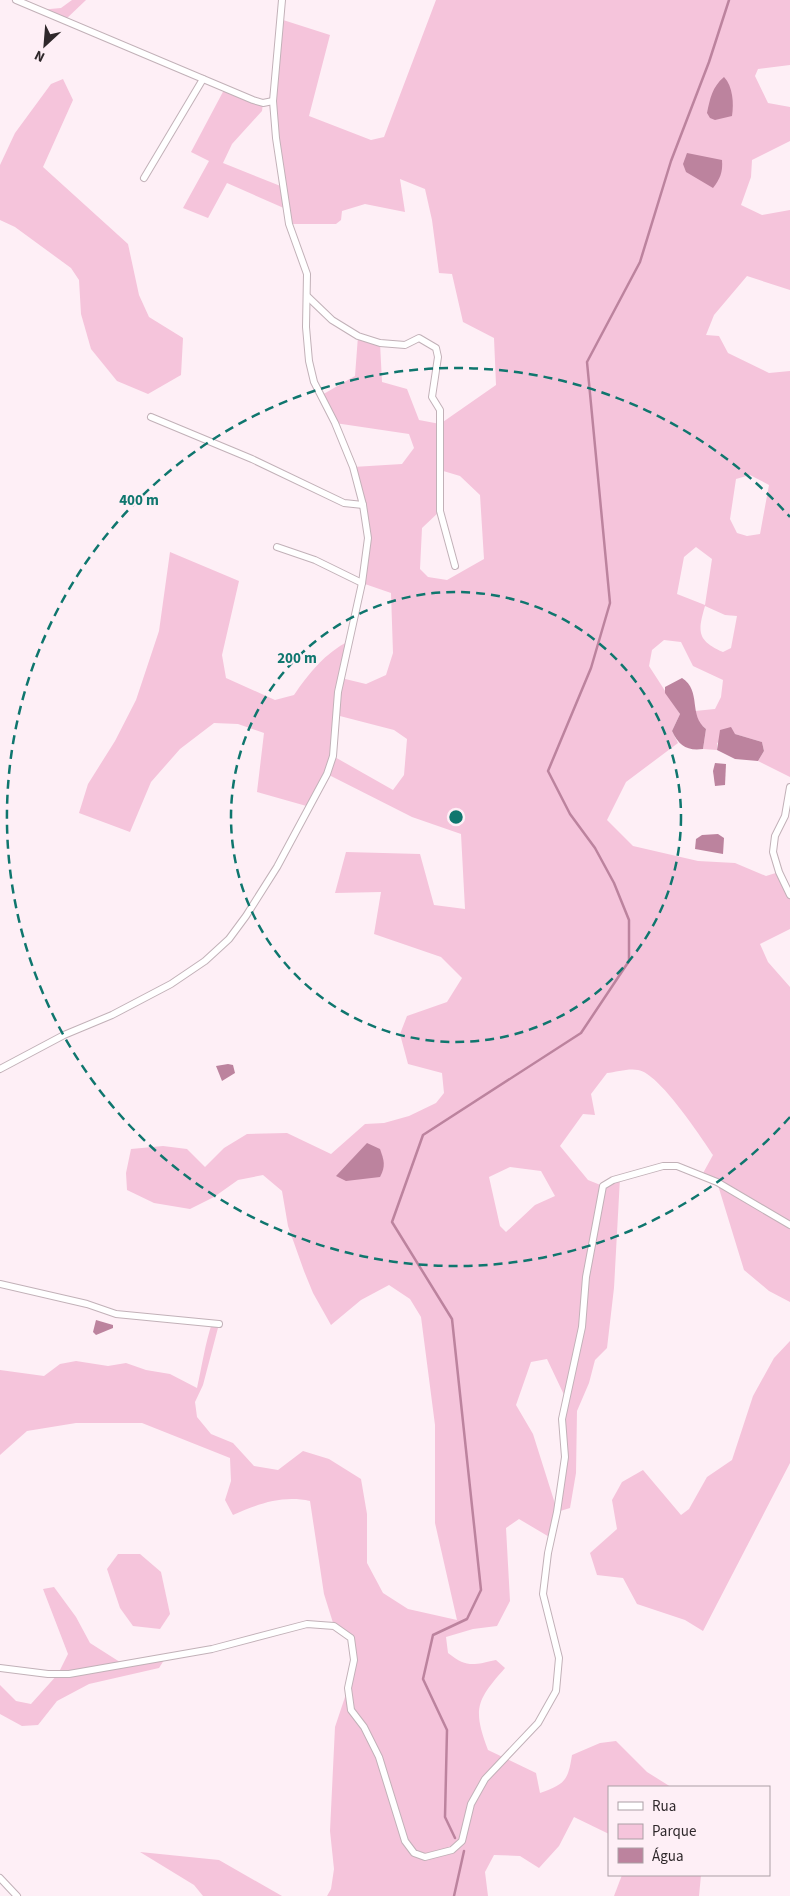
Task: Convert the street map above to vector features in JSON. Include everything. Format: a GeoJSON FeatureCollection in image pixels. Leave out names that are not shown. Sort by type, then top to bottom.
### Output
{"type":"FeatureCollection","features":[{"type":"Feature","properties":{"kind":"street"},"geometry":{"type":"LineString","coordinates":[[16,0],[263,103],[273,101]]}},
{"type":"Feature","properties":{"kind":"street"},"geometry":{"type":"LineString","coordinates":[[0,1069],[64,1035],[112,1015],[171,984],[205,961],[228,939],[246,916],[277,867],[327,774],[332,756],[338,692],[362,583],[368,538],[363,506],[353,467],[336,423],[314,382],[309,360],[306,327],[307,274],[289,224],[276,138],[273,101],[282,0]]}},
{"type":"Feature","properties":{"kind":"street"},"geometry":{"type":"LineString","coordinates":[[144,178],[203,79]]}},
{"type":"Feature","properties":{"kind":"street"},"geometry":{"type":"LineString","coordinates":[[308,297],[332,320],[358,336],[380,342],[405,345],[419,338],[436,348],[438,357],[432,397],[440,410],[440,511],[455,566]]}},
{"type":"Feature","properties":{"kind":"street"},"geometry":{"type":"LineString","coordinates":[[151,417],[252,459],[344,503],[363,506]]}},
{"type":"Feature","properties":{"kind":"street"},"geometry":{"type":"LineString","coordinates":[[277,547],[315,560],[362,583]]}},
{"type":"Feature","properties":{"kind":"street"},"geometry":{"type":"LineString","coordinates":[[790,787],[785,816],[775,836],[773,852],[779,872],[790,895]]}},
{"type":"Feature","properties":{"kind":"street"},"geometry":{"type":"LineString","coordinates":[[0,1668],[48,1674],[69,1674],[212,1649],[307,1624],[334,1626],[350,1638],[354,1660],[348,1688],[351,1710],[364,1727],[379,1757],[405,1841],[414,1853],[425,1857],[452,1850],[462,1841],[471,1804],[485,1779],[538,1723],[556,1692],[559,1658],[543,1594],[548,1553],[557,1512],[565,1457],[562,1419],[582,1327],[586,1277],[603,1186],[613,1180],[663,1166],[677,1166],[717,1182],[790,1225]]}},
{"type":"Feature","properties":{"kind":"street"},"geometry":{"type":"LineString","coordinates":[[0,1284],[87,1304],[116,1314],[219,1324]]}},
{"type":"Feature","properties":{"kind":"street"},"geometry":{"type":"LineString","coordinates":[[0,1878],[9,1885],[17,1896]]}},
{"type":"Feature","properties":{"kind":"green space"},"geometry":{"type":"Polygon","coordinates":[[[72,0],[86,0],[65,20],[39,10],[61,8],[72,0]]]}},
{"type":"Feature","properties":{"kind":"green space"},"geometry":{"type":"Polygon","coordinates":[[[436,0],[790,0],[790,65],[758,69],[755,76],[768,103],[790,107],[790,141],[752,160],[751,177],[741,205],[762,215],[790,210],[790,290],[747,276],[714,315],[706,335],[719,336],[728,353],[769,373],[790,371],[790,777],[758,761],[764,751],[762,742],[735,734],[717,743],[717,750],[703,749],[706,729],[699,723],[695,711],[715,709],[721,697],[723,680],[693,666],[681,642],[664,640],[652,650],[649,666],[680,714],[672,731],[678,743],[626,782],[607,820],[633,846],[698,861],[735,863],[766,876],[779,872],[790,895],[790,929],[760,944],[768,962],[790,987],[790,1302],[769,1291],[744,1270],[717,1182],[702,1175],[713,1155],[668,1093],[647,1074],[638,1070],[607,1073],[591,1094],[595,1115],[583,1114],[560,1146],[588,1180],[603,1186],[620,1178],[614,1288],[607,1348],[595,1360],[589,1383],[577,1411],[576,1473],[570,1508],[557,1512],[551,1538],[519,1519],[506,1528],[510,1601],[497,1626],[473,1629],[446,1637],[448,1653],[460,1661],[476,1664],[496,1660],[505,1668],[488,1688],[480,1705],[479,1714],[483,1736],[488,1750],[536,1773],[540,1793],[555,1787],[564,1780],[569,1771],[572,1755],[600,1743],[616,1741],[647,1772],[669,1786],[608,1786],[608,1834],[574,1817],[559,1846],[539,1868],[520,1856],[494,1855],[485,1872],[488,1896],[327,1896],[331,1889],[334,1869],[330,1831],[335,1727],[348,1688],[354,1660],[350,1638],[334,1626],[324,1594],[310,1501],[300,1499],[280,1500],[252,1507],[233,1515],[225,1500],[231,1481],[230,1458],[142,1423],[76,1423],[27,1431],[0,1455],[0,1370],[44,1376],[60,1364],[76,1361],[108,1366],[126,1363],[146,1370],[170,1374],[197,1388],[212,1323],[219,1324],[203,1385],[195,1402],[197,1417],[211,1434],[233,1443],[254,1466],[278,1470],[303,1451],[329,1459],[361,1479],[367,1514],[367,1563],[383,1593],[408,1609],[457,1620],[435,1523],[435,1425],[421,1317],[410,1299],[389,1285],[361,1300],[331,1325],[313,1293],[304,1271],[288,1226],[282,1191],[263,1175],[238,1180],[214,1197],[190,1209],[154,1203],[127,1190],[126,1173],[131,1149],[163,1146],[187,1149],[205,1167],[224,1148],[247,1134],[287,1133],[331,1154],[365,1124],[384,1123],[409,1116],[436,1103],[444,1093],[442,1073],[408,1064],[400,1034],[407,1016],[447,1002],[462,978],[441,957],[374,934],[381,892],[335,893],[346,852],[420,854],[434,905],[465,909],[461,834],[412,817],[327,774],[310,807],[257,792],[264,733],[238,724],[214,723],[180,749],[151,782],[130,832],[79,813],[88,784],[115,741],[136,700],[159,631],[170,552],[239,581],[222,655],[226,678],[275,700],[294,695],[318,664],[332,651],[349,641],[341,678],[366,684],[386,675],[393,653],[391,593],[362,583],[368,538],[353,467],[402,464],[414,448],[409,434],[335,423],[320,396],[355,376],[358,336],[380,343],[382,382],[407,389],[419,420],[440,424],[496,385],[494,338],[463,322],[452,274],[439,273],[432,220],[425,189],[400,179],[405,212],[365,204],[342,211],[341,220],[336,224],[289,224],[286,209],[227,183],[208,218],[183,208],[209,161],[191,152],[225,88],[263,103],[262,111],[232,144],[223,163],[283,187],[273,101],[280,19],[330,35],[309,116],[371,140],[384,137],[436,0]],[[440,470],[440,511],[422,528],[420,569],[428,577],[447,580],[484,559],[480,495],[460,476],[440,470]],[[750,475],[736,479],[730,519],[737,533],[747,536],[760,534],[769,485],[750,475]],[[696,547],[684,557],[677,594],[705,605],[712,559],[696,547]],[[705,606],[700,628],[704,639],[714,648],[723,652],[731,648],[737,616],[725,615],[705,606]],[[336,715],[333,756],[393,790],[404,775],[407,739],[394,730],[336,715]],[[510,1167],[489,1177],[500,1226],[506,1232],[535,1205],[555,1196],[541,1171],[510,1167]],[[547,1359],[531,1362],[516,1405],[533,1434],[557,1510],[565,1457],[562,1419],[566,1399],[547,1359]]]}},
{"type":"Feature","properties":{"kind":"green space"},"geometry":{"type":"Polygon","coordinates":[[[63,79],[73,100],[43,167],[128,244],[139,295],[149,317],[183,338],[181,375],[148,394],[117,381],[91,349],[81,314],[79,280],[71,268],[15,227],[0,220],[0,165],[15,133],[51,84],[63,79]]]}},
{"type":"Feature","properties":{"kind":"green space"},"geometry":{"type":"Polygon","coordinates":[[[790,1341],[790,1463],[703,1631],[685,1620],[637,1604],[623,1578],[597,1575],[590,1553],[617,1529],[612,1500],[622,1482],[643,1470],[681,1515],[689,1509],[707,1477],[732,1460],[753,1396],[774,1358],[790,1341]]]}},
{"type":"Feature","properties":{"kind":"green space"},"geometry":{"type":"Polygon","coordinates":[[[118,1554],[140,1554],[161,1572],[170,1614],[160,1629],[133,1626],[120,1608],[107,1569],[118,1554]]]}},
{"type":"Feature","properties":{"kind":"green space"},"geometry":{"type":"Polygon","coordinates":[[[54,1587],[76,1617],[90,1643],[123,1664],[166,1657],[159,1668],[89,1684],[57,1701],[38,1725],[22,1726],[0,1714],[0,1685],[16,1701],[31,1704],[58,1674],[68,1654],[43,1589],[54,1587]]]}},
{"type":"Feature","properties":{"kind":"green space"},"geometry":{"type":"Polygon","coordinates":[[[140,1852],[219,1860],[282,1896],[203,1896],[194,1885],[140,1852]]]}},
{"type":"Feature","properties":{"kind":"green space"},"geometry":{"type":"Polygon","coordinates":[[[622,1876],[701,1876],[699,1896],[614,1896],[622,1876]]]}},
{"type":"Feature","properties":{"kind":"water"},"geometry":{"type":"Polygon","coordinates":[[[724,77],[732,95],[732,116],[715,120],[710,118],[707,113],[714,89],[724,77]]]}},
{"type":"Feature","properties":{"kind":"water"},"geometry":{"type":"Polygon","coordinates":[[[687,153],[722,160],[718,182],[713,188],[686,172],[683,164],[687,153]]]}},
{"type":"Feature","properties":{"kind":"water"},"geometry":{"type":"Polygon","coordinates":[[[682,678],[692,689],[697,717],[706,729],[703,749],[692,749],[684,746],[672,731],[680,714],[665,693],[665,687],[682,678]]]}},
{"type":"Feature","properties":{"kind":"water"},"geometry":{"type":"Polygon","coordinates":[[[731,727],[735,734],[762,742],[764,751],[758,761],[735,759],[717,750],[720,730],[731,727]]]}},
{"type":"Feature","properties":{"kind":"water"},"geometry":{"type":"Polygon","coordinates":[[[715,763],[726,764],[725,785],[715,786],[713,771],[715,763]]]}},
{"type":"Feature","properties":{"kind":"water"},"geometry":{"type":"Polygon","coordinates":[[[718,834],[724,838],[723,854],[695,849],[696,839],[702,835],[718,834]]]}},
{"type":"Feature","properties":{"kind":"water"},"geometry":{"type":"Polygon","coordinates":[[[233,1065],[235,1073],[222,1081],[216,1066],[233,1065]]]}},
{"type":"Feature","properties":{"kind":"water"},"geometry":{"type":"Polygon","coordinates":[[[367,1143],[380,1149],[383,1156],[383,1170],[380,1177],[346,1181],[336,1176],[367,1143]]]}},
{"type":"Feature","properties":{"kind":"water"},"geometry":{"type":"Polygon","coordinates":[[[96,1320],[113,1325],[113,1328],[96,1335],[93,1332],[96,1320]]]}},
{"type":"Feature","properties":{"kind":"waterway"},"geometry":{"type":"LineString","coordinates":[[455,1838],[445,1817],[447,1730],[423,1679],[433,1635],[467,1619],[481,1590],[452,1319],[392,1222],[423,1135],[581,1033],[629,961],[629,920],[614,883],[595,848],[570,814],[548,771],[591,668],[610,603],[587,362],[640,262],[671,161],[709,62],[729,0]]}},
{"type":"Feature","properties":{"kind":"waterway"},"geometry":{"type":"LineString","coordinates":[[454,1896],[464,1851]]}}]}
